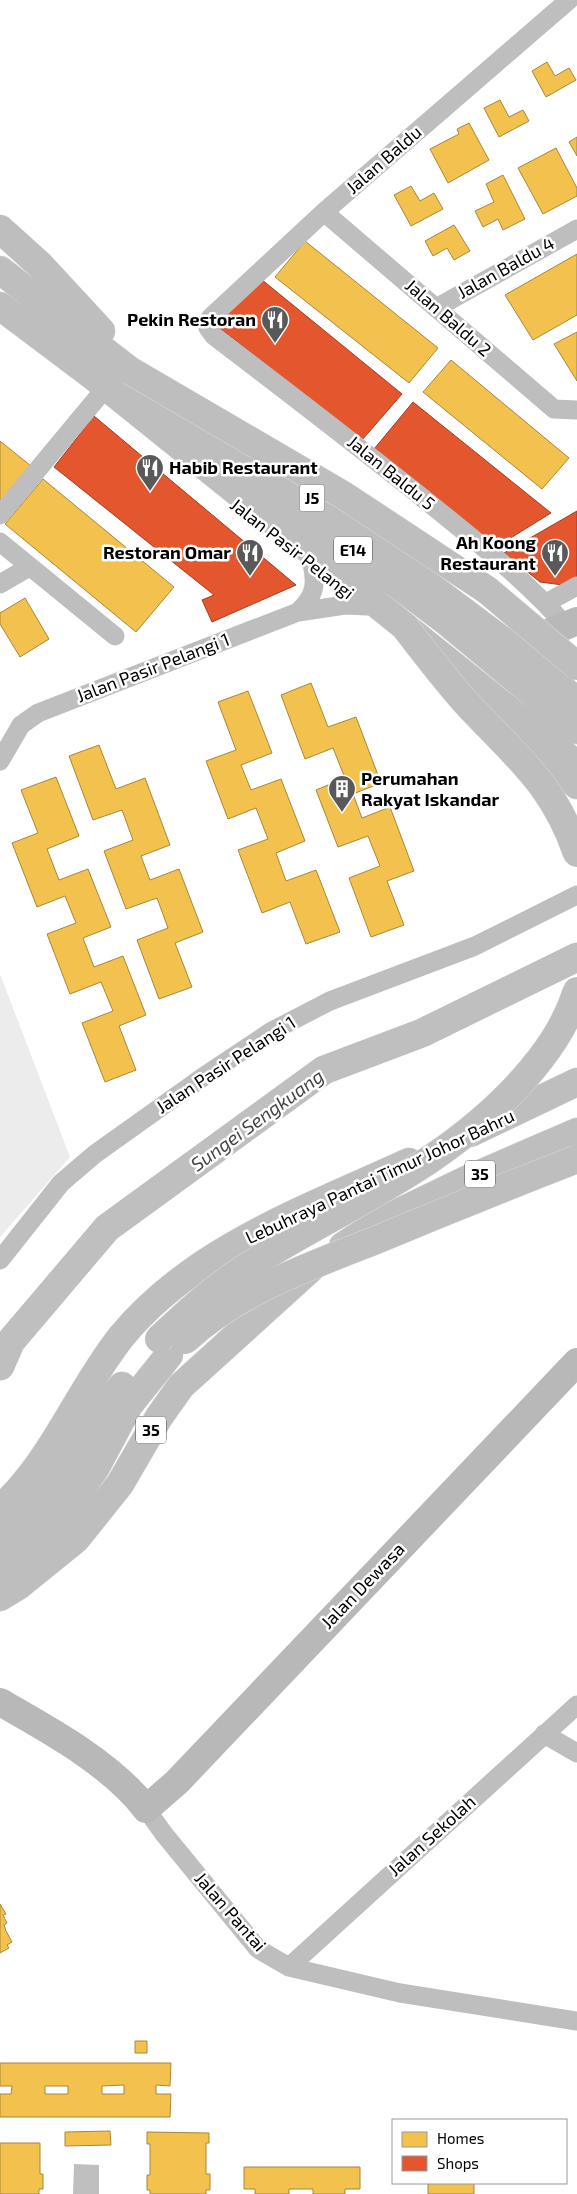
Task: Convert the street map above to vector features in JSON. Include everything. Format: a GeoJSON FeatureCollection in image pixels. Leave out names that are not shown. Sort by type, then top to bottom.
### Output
{"type":"FeatureCollection","features":[{"type":"Feature","properties":{"kind":"main road"},"geometry":{"type":"LineString","coordinates":[[0,229],[40,265],[127,364],[343,495],[487,590],[571,684]]}},
{"type":"Feature","properties":{"kind":"main road","name":"J5"},"geometry":{"type":"LineString","coordinates":[[0,261],[127,364],[499,638],[571,684]]}},
{"type":"Feature","properties":{"kind":"main road","name":"E14"},"geometry":{"type":"LineString","coordinates":[[0,270],[127,364],[290,503],[446,621],[577,730]]}},
{"type":"Feature","properties":{"kind":"main road","name":"E14"},"geometry":{"type":"LineString","coordinates":[[0,306],[93,376],[577,765]]}},
{"type":"Feature","properties":{"kind":"main road","name":"Jalan Pasir Pelangi"},"geometry":{"type":"LineString","coordinates":[[0,322],[367,606],[577,785]]}},
{"type":"Feature","properties":{"kind":"main road"},"geometry":{"type":"LineString","coordinates":[[405,626],[470,707],[528,765],[553,799],[570,831],[577,853]]}},
{"type":"Feature","properties":{"kind":"main road"},"geometry":{"type":"LineString","coordinates":[[0,1540],[19,1527],[47,1499],[70,1469],[110,1400],[164,1347],[211,1292],[248,1266],[365,1201],[463,1138],[504,1100],[545,1056],[563,1026],[577,991]]}},
{"type":"Feature","properties":{"kind":"main road","name":"Lebuhraya Pantai Timur Johor Bahru"},"geometry":{"type":"LineString","coordinates":[[0,1510],[19,1492],[45,1458],[87,1385],[122,1336],[190,1274],[261,1230],[536,1103],[577,1082]]}},
{"type":"Feature","properties":{"kind":"main road","name":"35"},"geometry":{"type":"LineString","coordinates":[[0,1597],[76,1539],[120,1484],[159,1417],[181,1386],[306,1273],[385,1219],[466,1180],[577,1132]]}},
{"type":"Feature","properties":{"kind":"main road"},"geometry":{"type":"LineString","coordinates":[[0,1569],[49,1529],[73,1500],[96,1467],[129,1405],[164,1347],[252,1293],[344,1253],[577,1159]]}},
{"type":"Feature","properties":{"kind":"main road"},"geometry":{"type":"LineString","coordinates":[[190,1274],[216,1272],[228,1277],[238,1286],[245,1297],[247,1310],[240,1334]]}},
{"type":"Feature","properties":{"kind":"street","name":"Jalan Baldu"},"geometry":{"type":"LineString","coordinates":[[208,328],[210,318],[324,212],[569,0]]}},
{"type":"Feature","properties":{"kind":"street","name":"Jalan Baldu 2"},"geometry":{"type":"LineString","coordinates":[[324,212],[554,409],[577,410]]}},
{"type":"Feature","properties":{"kind":"street","name":"Jalan Baldu 4"},"geometry":{"type":"LineString","coordinates":[[436,308],[577,229]]}},
{"type":"Feature","properties":{"kind":"street","name":"Jalan Baldu 5"},"geometry":{"type":"LineString","coordinates":[[208,328],[214,336],[365,452],[490,552],[572,624]]}},
{"type":"Feature","properties":{"kind":"street"},"geometry":{"type":"LineString","coordinates":[[0,515],[98,397]]}},
{"type":"Feature","properties":{"kind":"street"},"geometry":{"type":"LineString","coordinates":[[0,542],[115,636]]}},
{"type":"Feature","properties":{"kind":"street"},"geometry":{"type":"LineString","coordinates":[[298,612],[309,602],[313,594],[315,578],[312,564]]}},
{"type":"Feature","properties":{"kind":"street"},"geometry":{"type":"LineString","coordinates":[[0,584],[29,567]]}},
{"type":"Feature","properties":{"kind":"street"},"geometry":{"type":"LineString","coordinates":[[546,603],[577,586]]}},
{"type":"Feature","properties":{"kind":"street","name":"Jalan Pasir Pelangi 1"},"geometry":{"type":"LineString","coordinates":[[0,761],[21,726],[38,713],[298,612],[345,605],[367,606]]}},
{"type":"Feature","properties":{"kind":"street"},"geometry":{"type":"LineString","coordinates":[[499,638],[542,634],[572,624]]}},
{"type":"Feature","properties":{"kind":"street"},"geometry":{"type":"LineString","coordinates":[[571,684],[556,657],[559,643],[572,624]]}},
{"type":"Feature","properties":{"kind":"street","name":"Jalan Pasir Pelangi 1"},"geometry":{"type":"LineString","coordinates":[[0,1260],[61,1183],[95,1154],[203,1077],[272,1031],[330,1001],[475,946],[577,895]]}},
{"type":"Feature","properties":{"kind":"street","name":"Jalan Dewasa"},"geometry":{"type":"LineString","coordinates":[[146,1809],[177,1782],[577,1362]]}},
{"type":"Feature","properties":{"kind":"street","name":"Jalan Pantai"},"geometry":{"type":"LineString","coordinates":[[0,1702],[84,1754],[134,1792],[164,1834],[258,1949],[289,1967],[400,1993],[577,2021]]}},
{"type":"Feature","properties":{"kind":"street","name":"Jalan Sekolah"},"geometry":{"type":"LineString","coordinates":[[289,1967],[577,1705]]}},
{"type":"Feature","properties":{"kind":"street"},"geometry":{"type":"LineString","coordinates":[[544,1734],[577,1753]]}},
{"type":"Feature","properties":{"kind":"shaded area"},"geometry":{"type":"Polygon","coordinates":[[[0,974],[70,1157],[0,1237],[0,974]]]}},
{"type":"Feature","properties":{"kind":"shaded area"},"geometry":{"type":"Polygon","coordinates":[[[74,2164],[99,2165],[99,2194],[73,2194],[74,2164]]]}},
{"type":"Feature","properties":{"kind":"building: Homes"},"geometry":{"type":"Polygon","coordinates":[[[547,62],[555,76],[569,68],[576,80],[546,97],[532,71],[547,62]]]}},
{"type":"Feature","properties":{"kind":"building: Homes"},"geometry":{"type":"Polygon","coordinates":[[[500,100],[509,117],[523,110],[529,121],[499,137],[484,108],[500,100]]]}},
{"type":"Feature","properties":{"kind":"building: Homes"},"geometry":{"type":"Polygon","coordinates":[[[469,123],[489,160],[448,183],[430,149],[459,134],[457,129],[469,123]]]}},
{"type":"Feature","properties":{"kind":"building: Homes"},"geometry":{"type":"Polygon","coordinates":[[[577,137],[577,156],[569,142],[577,137]]]}},
{"type":"Feature","properties":{"kind":"building: Homes"},"geometry":{"type":"Polygon","coordinates":[[[556,148],[577,188],[577,196],[543,214],[518,168],[556,148]]]}},
{"type":"Feature","properties":{"kind":"building: Homes"},"geometry":{"type":"Polygon","coordinates":[[[503,175],[525,219],[503,230],[498,219],[483,227],[475,211],[494,202],[486,184],[503,175]]]}},
{"type":"Feature","properties":{"kind":"building: Homes"},"geometry":{"type":"Polygon","coordinates":[[[411,186],[420,201],[434,193],[443,209],[411,226],[394,195],[411,186]]]}},
{"type":"Feature","properties":{"kind":"building: Homes"},"geometry":{"type":"Polygon","coordinates":[[[454,225],[470,251],[454,260],[447,248],[433,256],[425,241],[454,225]]]}},
{"type":"Feature","properties":{"kind":"building: Homes"},"geometry":{"type":"Polygon","coordinates":[[[305,241],[438,348],[409,383],[275,277],[305,241]]]}},
{"type":"Feature","properties":{"kind":"building: Homes"},"geometry":{"type":"Polygon","coordinates":[[[577,254],[577,315],[533,340],[505,295],[577,254]]]}},
{"type":"Feature","properties":{"kind":"building: Homes"},"geometry":{"type":"Polygon","coordinates":[[[577,332],[577,381],[554,344],[577,332]]]}},
{"type":"Feature","properties":{"kind":"building: Homes"},"geometry":{"type":"Polygon","coordinates":[[[451,360],[569,458],[542,489],[423,392],[451,360]]]}},
{"type":"Feature","properties":{"kind":"building: Homes"},"geometry":{"type":"Polygon","coordinates":[[[0,441],[31,466],[0,503],[0,441]]]}},
{"type":"Feature","properties":{"kind":"building: Homes"},"geometry":{"type":"Polygon","coordinates":[[[43,479],[174,587],[136,632],[5,524],[43,479]]]}},
{"type":"Feature","properties":{"kind":"building: Homes"},"geometry":{"type":"Polygon","coordinates":[[[25,598],[49,639],[20,657],[0,624],[0,613],[25,598]]]}},
{"type":"Feature","properties":{"kind":"building: Homes","name":"Perumahan Rakyat Iskandar"},"geometry":{"type":"Polygon","coordinates":[[[311,683],[328,727],[356,717],[381,783],[353,794],[362,818],[390,807],[414,871],[387,881],[404,925],[371,937],[349,878],[380,866],[368,836],[338,847],[316,790],[345,778],[333,748],[305,759],[281,695],[311,683]]]}},
{"type":"Feature","properties":{"kind":"building: Homes"},"geometry":{"type":"Polygon","coordinates":[[[248,691],[272,753],[241,765],[251,790],[281,779],[305,841],[276,853],[286,881],[316,870],[340,932],[306,944],[290,902],[262,913],[238,850],[268,839],[256,808],[228,819],[206,761],[236,750],[218,702],[248,691]]]}},
{"type":"Feature","properties":{"kind":"building: Homes"},"geometry":{"type":"Polygon","coordinates":[[[99,745],[116,789],[145,778],[170,845],[141,856],[150,880],[179,869],[203,932],[175,943],[192,987],[159,999],[137,940],[168,928],[157,898],[126,909],[104,851],[133,840],[122,810],[93,820],[69,756],[99,745]]]}},
{"type":"Feature","properties":{"kind":"building: Homes"},"geometry":{"type":"Polygon","coordinates":[[[56,777],[79,836],[47,849],[59,880],[88,869],[111,927],[83,938],[94,967],[123,956],[146,1015],[119,1026],[136,1070],[105,1082],[82,1023],[113,1011],[101,982],[70,994],[47,934],[76,923],[65,896],[37,907],[12,843],[38,833],[21,790],[56,777]]]}},
{"type":"Feature","properties":{"kind":"building: Homes"},"geometry":{"type":"Polygon","coordinates":[[[0,1904],[6,1914],[3,1915],[7,1923],[4,1925],[12,1942],[7,1945],[9,1948],[0,1953],[0,1904]]]}},
{"type":"Feature","properties":{"kind":"building: Homes"},"geometry":{"type":"Polygon","coordinates":[[[135,2041],[147,2041],[147,2053],[135,2053],[135,2041]]]}},
{"type":"Feature","properties":{"kind":"building: Homes"},"geometry":{"type":"Polygon","coordinates":[[[0,2063],[171,2063],[170,2086],[156,2085],[156,2094],[171,2094],[170,2117],[0,2117],[0,2094],[11,2094],[12,2086],[0,2086],[0,2063]],[[124,2085],[102,2086],[102,2094],[124,2094],[124,2085]],[[45,2086],[45,2094],[68,2094],[68,2086],[45,2086]]]}},
{"type":"Feature","properties":{"kind":"building: Homes"},"geometry":{"type":"Polygon","coordinates":[[[110,2131],[111,2145],[65,2146],[65,2132],[110,2131]]]}},
{"type":"Feature","properties":{"kind":"building: Homes"},"geometry":{"type":"Polygon","coordinates":[[[147,2132],[209,2133],[209,2143],[206,2143],[206,2174],[210,2174],[210,2190],[206,2190],[206,2194],[150,2194],[150,2190],[147,2190],[147,2175],[150,2175],[150,2144],[147,2144],[147,2132]]]}},
{"type":"Feature","properties":{"kind":"building: Homes"},"geometry":{"type":"Polygon","coordinates":[[[0,2143],[40,2143],[40,2174],[43,2174],[43,2189],[39,2189],[39,2194],[0,2194],[0,2143]]]}},
{"type":"Feature","properties":{"kind":"building: Homes"},"geometry":{"type":"Polygon","coordinates":[[[244,2167],[360,2167],[360,2189],[345,2189],[345,2194],[313,2194],[313,2189],[289,2189],[289,2194],[255,2194],[255,2189],[244,2189],[244,2167]]]}},
{"type":"Feature","properties":{"kind":"building: Homes"},"geometry":{"type":"Polygon","coordinates":[[[428,2184],[474,2184],[474,2194],[428,2194],[428,2184]]]}},
{"type":"Feature","properties":{"kind":"building: Shops"},"geometry":{"type":"Polygon","coordinates":[[[261,279],[402,394],[362,440],[217,326],[219,314],[261,279]]]}},
{"type":"Feature","properties":{"kind":"building: Shops"},"geometry":{"type":"Polygon","coordinates":[[[413,402],[551,513],[496,547],[374,449],[413,402]]]}},
{"type":"Feature","properties":{"kind":"building: Shops"},"geometry":{"type":"Polygon","coordinates":[[[94,416],[296,585],[212,622],[202,600],[214,595],[54,467],[94,416]]]}},
{"type":"Feature","properties":{"kind":"building: Shops"},"geometry":{"type":"Polygon","coordinates":[[[577,511],[577,577],[563,585],[540,582],[504,553],[577,511]]]}},
{"type":"Feature","properties":{"kind":"waterway","name":"Sungei Sengkuang"},"geometry":{"type":"LineString","coordinates":[[0,1366],[11,1341],[107,1228],[324,1070],[422,1033],[577,957]]}},
{"type":"Feature","properties":{"kind":"place","name":"Pekin Restoran"},"geometry":{"type":"Point","coordinates":[275,344]}},
{"type":"Feature","properties":{"kind":"place","name":"Habib Restaurant"},"geometry":{"type":"Point","coordinates":[150,492]}},
{"type":"Feature","properties":{"kind":"place","name":"Restoran Omar"},"geometry":{"type":"Point","coordinates":[250,577]}},
{"type":"Feature","properties":{"kind":"place","name":"Ah Koong Restaurant"},"geometry":{"type":"Point","coordinates":[555,577]}},
{"type":"Feature","properties":{"kind":"place","name":"Perumahan Rakyat Iskandar"},"geometry":{"type":"Point","coordinates":[342,813]}}]}
